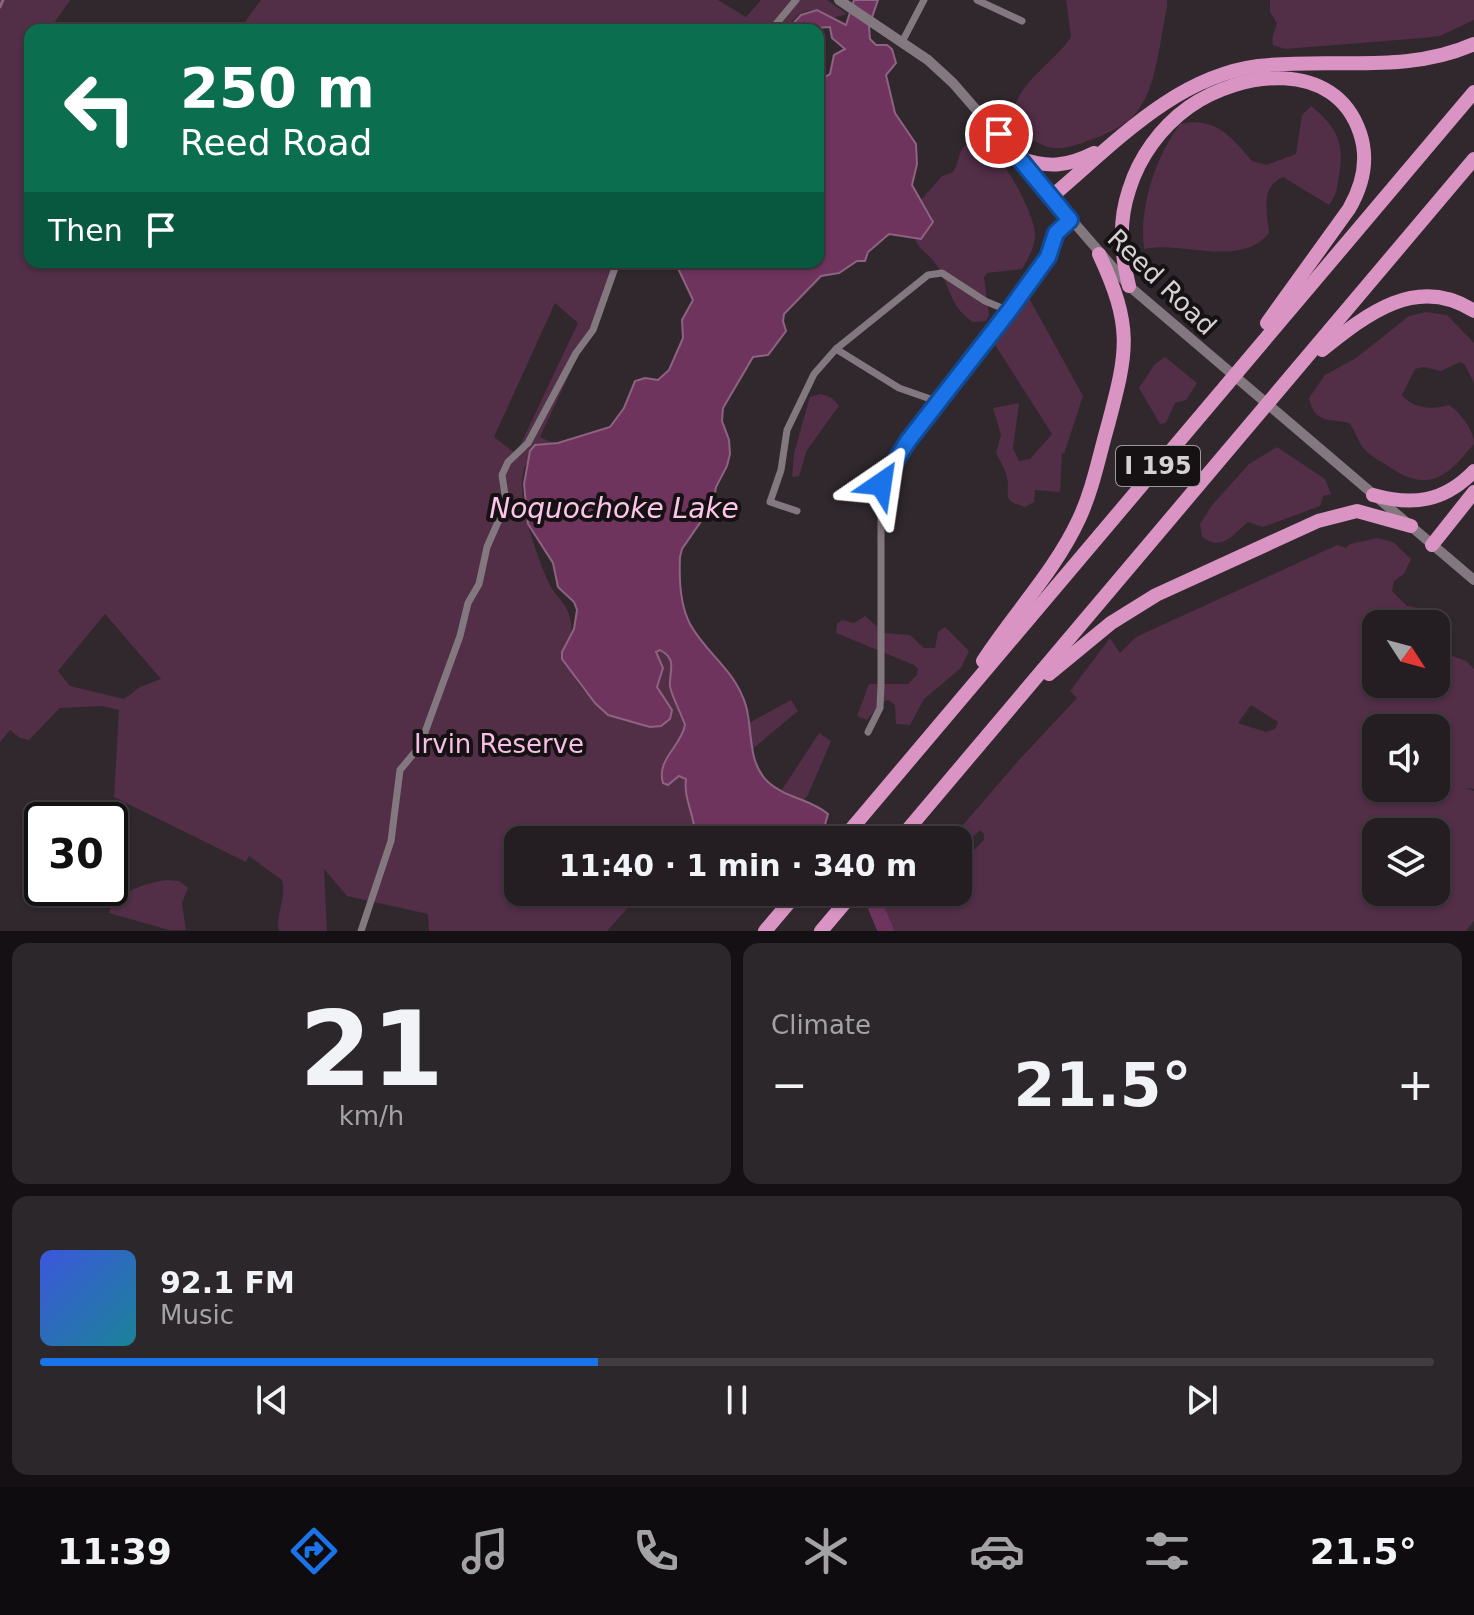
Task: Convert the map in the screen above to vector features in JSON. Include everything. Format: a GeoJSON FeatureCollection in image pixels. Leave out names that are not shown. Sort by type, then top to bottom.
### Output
{"type":"FeatureCollection","features":[{"type":"Feature","properties":{"kind":"highway"},"geometry":{"type":"LineString","coordinates":[[1051,197],[1180,93],[1233,71],[1272,65],[1410,63],[1474,44]]}},
{"type":"Feature","properties":{"kind":"highway"},"geometry":{"type":"LineString","coordinates":[[1129,286],[1121,239],[1127,193],[1148,149],[1178,115],[1219,90],[1270,78],[1309,82],[1324,89],[1343,105],[1359,130],[1364,150],[1360,190],[1225,386]]}},
{"type":"Feature","properties":{"kind":"highway","name":"I 195"},"geometry":{"type":"LineString","coordinates":[[854,826],[1474,92]]}},
{"type":"Feature","properties":{"kind":"highway"},"geometry":{"type":"LineString","coordinates":[[1019,158],[1040,165],[1058,166],[1113,145]]}},
{"type":"Feature","properties":{"kind":"highway","name":"I 195"},"geometry":{"type":"LineString","coordinates":[[911,826],[1474,159]]}},
{"type":"Feature","properties":{"kind":"highway"},"geometry":{"type":"LineString","coordinates":[[944,720],[1055,559],[1077,522],[1091,488],[1125,352],[1120,303],[1099,254]]}},
{"type":"Feature","properties":{"kind":"highway"},"geometry":{"type":"LineString","coordinates":[[1297,370],[1367,315],[1403,298],[1439,297],[1474,311]]}},
{"type":"Feature","properties":{"kind":"highway"},"geometry":{"type":"LineString","coordinates":[[1373,495],[1400,501],[1432,499],[1455,488],[1474,471]]}},
{"type":"Feature","properties":{"kind":"highway"},"geometry":{"type":"LineString","coordinates":[[1432,545],[1474,492]]}},
{"type":"Feature","properties":{"kind":"highway"},"geometry":{"type":"LineString","coordinates":[[1018,700],[1098,633],[1142,603],[1191,577],[1305,526],[1339,513],[1357,511],[1411,526]]}},
{"type":"Feature","properties":{"kind":"highway"},"geometry":{"type":"LineString","coordinates":[[765,931],[786,906]]}},
{"type":"Feature","properties":{"kind":"highway"},"geometry":{"type":"LineString","coordinates":[[821,931],[842,906]]}},
{"type":"Feature","properties":{"kind":"street"},"geometry":{"type":"LineString","coordinates":[[776,24],[796,0]]}},
{"type":"Feature","properties":{"kind":"street"},"geometry":{"type":"LineString","coordinates":[[902,42],[924,0]]}},
{"type":"Feature","properties":{"kind":"street"},"geometry":{"type":"LineString","coordinates":[[977,0],[1022,21]]}},
{"type":"Feature","properties":{"kind":"street","name":"Reed Road"},"geometry":{"type":"LineString","coordinates":[[844,3],[902,42],[953,83],[1129,286],[1213,361],[1474,580]]}},
{"type":"Feature","properties":{"kind":"street"},"geometry":{"type":"LineString","coordinates":[[868,732],[880,708],[881,484],[893,462],[1048,257],[1056,233],[1070,220]]}},
{"type":"Feature","properties":{"kind":"street"},"geometry":{"type":"LineString","coordinates":[[361,931],[391,841],[400,770],[420,746],[460,636],[468,603],[479,584],[487,547],[502,513],[505,495],[502,475],[508,462],[528,443],[576,353],[593,330],[615,268]]}},
{"type":"Feature","properties":{"kind":"street"},"geometry":{"type":"LineString","coordinates":[[797,511],[770,502],[781,470],[787,430],[814,374],[836,349],[928,275],[942,273],[985,301],[1009,311]]}},
{"type":"Feature","properties":{"kind":"street"},"geometry":{"type":"LineString","coordinates":[[836,349],[899,388],[939,402]]}},
{"type":"Feature","properties":{"kind":"green space","name":"Irvin Reserve"},"geometry":{"type":"Polygon","coordinates":[[[0,0],[70,0],[53,24],[24,24],[24,268],[619,268],[540,437],[557,445],[527,463],[523,474],[524,506],[551,587],[568,612],[572,628],[573,671],[589,696],[606,710],[669,704],[657,687],[662,664],[656,652],[660,650],[669,658],[671,690],[686,724],[677,744],[663,762],[673,783],[679,776],[686,779],[686,794],[694,826],[504,826],[504,906],[629,906],[607,931],[429,931],[428,914],[347,896],[324,869],[327,931],[279,931],[282,880],[249,856],[246,862],[114,797],[119,710],[102,706],[60,708],[29,740],[20,738],[10,730],[0,742],[0,0]],[[555,303],[494,437],[516,454],[578,323],[555,303]],[[105,614],[58,671],[70,686],[124,699],[140,687],[161,679],[105,614]]]}},
{"type":"Feature","properties":{"kind":"green space"},"geometry":{"type":"Polygon","coordinates":[[[261,0],[718,0],[746,17],[761,0],[827,0],[847,14],[833,18],[812,10],[806,11],[791,24],[243,24],[261,0]]]}},
{"type":"Feature","properties":{"kind":"green space"},"geometry":{"type":"Polygon","coordinates":[[[1066,0],[1167,0],[1167,7],[1153,77],[1136,113],[1124,124],[1101,136],[1069,147],[1051,148],[1020,129],[1014,112],[1024,89],[1071,37],[1066,0]]]}},
{"type":"Feature","properties":{"kind":"green space"},"geometry":{"type":"Polygon","coordinates":[[[1270,0],[1474,0],[1474,20],[1440,36],[1285,49],[1273,45],[1277,23],[1270,12],[1270,0]]]}},
{"type":"Feature","properties":{"kind":"green space"},"geometry":{"type":"Polygon","coordinates":[[[1311,106],[1333,129],[1340,145],[1338,184],[1329,205],[1283,177],[1276,181],[1268,194],[1269,233],[1257,244],[1226,252],[1159,247],[1144,249],[1144,217],[1151,184],[1163,152],[1180,124],[1193,122],[1213,126],[1230,137],[1252,161],[1266,165],[1296,154],[1302,115],[1311,106]]]}},
{"type":"Feature","properties":{"kind":"green space"},"geometry":{"type":"Polygon","coordinates":[[[974,141],[994,154],[1013,180],[1028,210],[1035,237],[1022,269],[987,273],[984,277],[989,315],[986,321],[973,322],[954,302],[940,271],[915,239],[921,239],[932,217],[921,200],[942,176],[953,172],[962,149],[974,141]]]}},
{"type":"Feature","properties":{"kind":"green space"},"geometry":{"type":"Polygon","coordinates":[[[1024,289],[1083,396],[1064,454],[1062,452],[1060,492],[1035,490],[1034,502],[1025,507],[1012,502],[1008,496],[1007,477],[996,453],[1001,435],[993,408],[1019,403],[1013,448],[1019,461],[1030,459],[1052,434],[990,337],[1024,289]]]}},
{"type":"Feature","properties":{"kind":"green space"},"geometry":{"type":"Polygon","coordinates":[[[1426,312],[1447,315],[1474,343],[1474,383],[1465,365],[1460,362],[1441,371],[1424,367],[1415,369],[1402,395],[1424,407],[1449,405],[1466,422],[1474,444],[1447,472],[1428,480],[1417,480],[1368,453],[1349,423],[1330,420],[1315,413],[1309,398],[1325,375],[1356,358],[1409,316],[1426,312]]]}},
{"type":"Feature","properties":{"kind":"green space"},"geometry":{"type":"Polygon","coordinates":[[[1165,357],[1197,383],[1186,400],[1175,403],[1166,423],[1160,424],[1139,388],[1155,364],[1165,357]]]}},
{"type":"Feature","properties":{"kind":"green space"},"geometry":{"type":"Polygon","coordinates":[[[821,394],[832,398],[839,406],[807,450],[799,476],[792,477],[794,453],[810,397],[821,394]]]}},
{"type":"Feature","properties":{"kind":"green space"},"geometry":{"type":"Polygon","coordinates":[[[1277,447],[1325,479],[1331,494],[1323,496],[1320,506],[1263,527],[1248,522],[1222,542],[1216,543],[1202,537],[1200,524],[1213,504],[1249,464],[1277,447]]]}},
{"type":"Feature","properties":{"kind":"green space"},"geometry":{"type":"Polygon","coordinates":[[[1377,538],[1393,542],[1411,559],[1404,574],[1394,581],[1392,591],[1407,606],[1423,610],[1362,610],[1362,698],[1450,698],[1450,655],[1466,661],[1474,669],[1474,789],[1465,788],[1474,791],[1474,921],[1466,931],[884,931],[873,906],[972,906],[972,852],[984,840],[984,834],[980,830],[972,838],[972,826],[962,826],[1077,698],[1070,691],[1110,638],[1120,653],[1136,637],[1337,545],[1346,548],[1350,544],[1377,538]],[[1251,705],[1238,723],[1266,732],[1275,729],[1278,722],[1251,705]]]}},
{"type":"Feature","properties":{"kind":"green space"},"geometry":{"type":"Polygon","coordinates":[[[865,616],[884,633],[910,635],[924,648],[935,648],[938,632],[945,627],[969,651],[961,668],[924,699],[910,725],[896,724],[895,705],[888,700],[881,703],[867,720],[857,716],[869,684],[908,684],[917,675],[918,669],[836,633],[837,624],[842,620],[854,623],[865,616]]]}},
{"type":"Feature","properties":{"kind":"green space"},"geometry":{"type":"Polygon","coordinates":[[[791,700],[798,711],[749,752],[747,724],[791,700]]]}},
{"type":"Feature","properties":{"kind":"green space"},"geometry":{"type":"Polygon","coordinates":[[[819,733],[831,741],[808,795],[802,802],[774,802],[819,733]]]}},
{"type":"Feature","properties":{"kind":"green space"},"geometry":{"type":"Polygon","coordinates":[[[179,881],[188,888],[182,903],[186,930],[169,930],[109,913],[112,906],[128,906],[128,893],[151,883],[179,881]]]}},
{"type":"Feature","properties":{"kind":"water","name":"Noquochoke Lake"},"geometry":{"type":"Polygon","coordinates":[[[854,0],[878,0],[869,26],[870,39],[876,45],[887,45],[892,49],[896,63],[886,75],[895,113],[916,144],[917,164],[912,185],[933,222],[921,239],[889,234],[868,252],[865,261],[857,261],[839,273],[821,276],[784,314],[786,331],[768,355],[753,357],[723,408],[722,421],[730,454],[716,487],[713,504],[682,549],[680,565],[684,608],[697,635],[741,693],[754,756],[761,774],[775,787],[828,814],[825,826],[694,826],[686,794],[686,779],[679,776],[668,785],[663,783],[663,767],[685,725],[671,690],[671,662],[660,650],[656,652],[663,668],[657,687],[672,710],[670,719],[661,726],[650,727],[608,715],[595,703],[562,659],[562,652],[574,629],[577,610],[574,602],[558,587],[553,563],[528,524],[524,484],[530,451],[535,445],[558,443],[610,427],[624,408],[635,381],[645,378],[658,380],[669,370],[683,338],[682,320],[693,300],[678,268],[824,268],[824,78],[830,74],[834,55],[845,49],[832,38],[830,27],[824,27],[824,24],[793,24],[801,15],[817,10],[846,25],[854,0]]]}},
{"type":"Feature","properties":{"kind":"waterway"},"geometry":{"type":"LineString","coordinates":[[0,7],[3,0]]}},
{"type":"Feature","properties":{"kind":"waterway"},"geometry":{"type":"LineString","coordinates":[[875,906],[886,931]]}},
{"type":"Feature","properties":{"kind":"route"},"geometry":{"type":"LineString","coordinates":[[881,484],[908,441],[1048,257],[1056,233],[1070,220],[999,134]]}}]}
